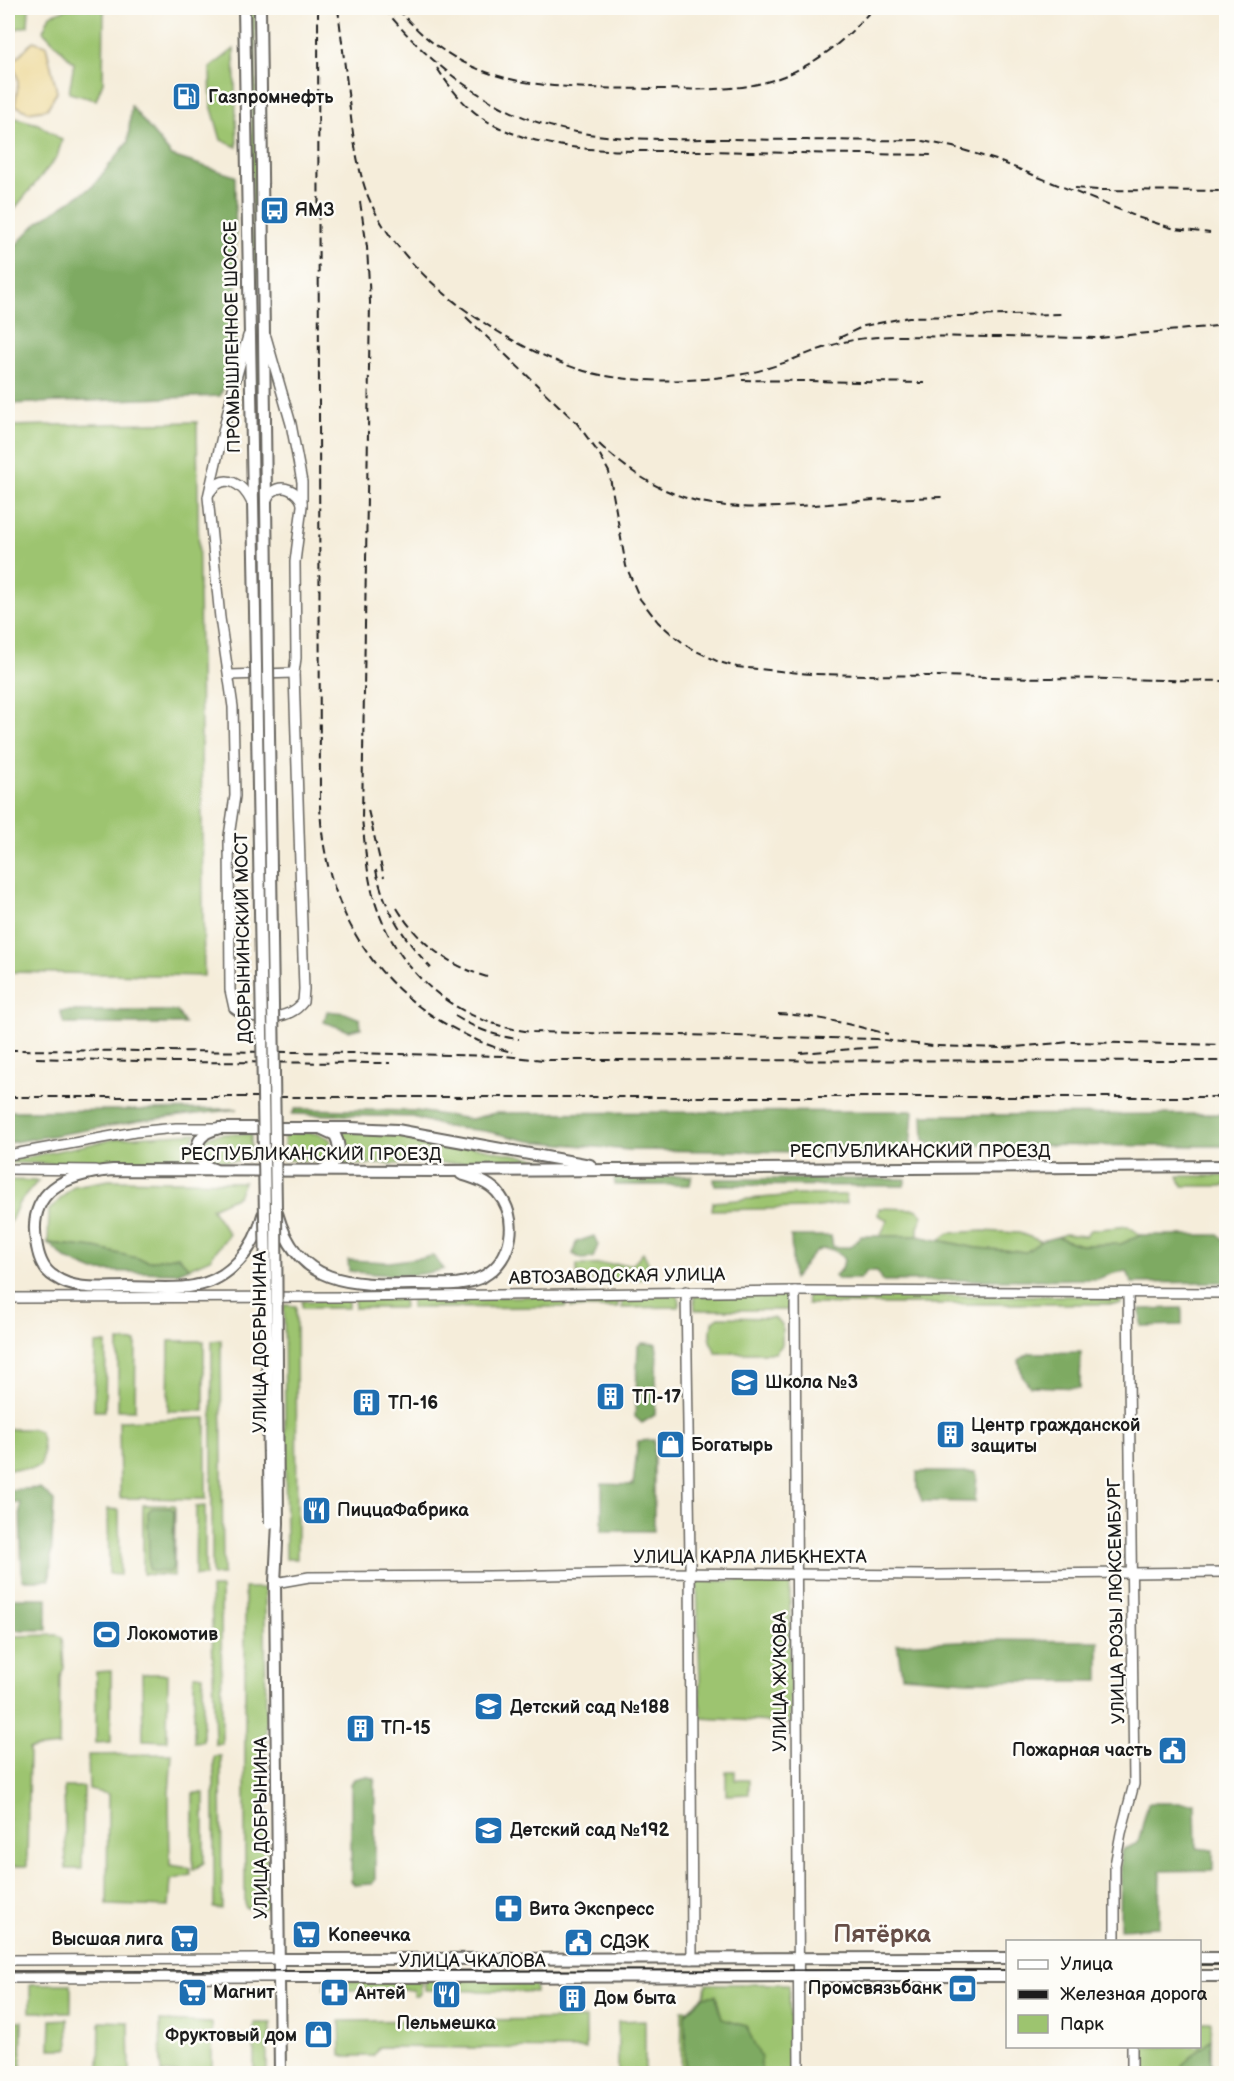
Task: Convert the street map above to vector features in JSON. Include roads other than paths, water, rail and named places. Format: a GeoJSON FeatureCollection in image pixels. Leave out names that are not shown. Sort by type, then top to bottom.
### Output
{"type":"FeatureCollection","features":[{"type":"Feature","properties":{"kind":"main road","name":"ПРОМЫШЛЕННОЕ ШОССЕ"},"geometry":{"type":"LineString","coordinates":[[244,8],[248,333],[256,666]]}},
{"type":"Feature","properties":{"kind":"main road","name":"ПРОМЫШЛЕННОЕ ШОССЕ"},"geometry":{"type":"LineString","coordinates":[[260,8],[268,666]]}},
{"type":"Feature","properties":{"kind":"main road","name":"ДОБРЫНИНСКИЙ МОСТ"},"geometry":{"type":"LineString","coordinates":[[256,666],[264,1208]]}},
{"type":"Feature","properties":{"kind":"main road","name":"ДОБРЫНИНСКИЙ МОСТ"},"geometry":{"type":"LineString","coordinates":[[268,666],[276,1208]]}},
{"type":"Feature","properties":{"kind":"main road"},"geometry":{"type":"LineString","coordinates":[[217,1170],[206,1167],[200,1161],[197,1146],[207,1132],[219,1128]]}},
{"type":"Feature","properties":{"kind":"main road","name":"РЕСПУБЛИКАНСКИЙ ПРОЕЗД"},"geometry":{"type":"LineString","coordinates":[[219,1128],[351,1128],[420,1133],[614,1169]]}},
{"type":"Feature","properties":{"kind":"main road"},"geometry":{"type":"LineString","coordinates":[[314,1128],[327,1130],[335,1135],[340,1144],[337,1160],[322,1170]]}},
{"type":"Feature","properties":{"kind":"main road","name":"РЕСПУБЛИКАНСКИЙ ПРОЕЗД"},"geometry":{"type":"LineString","coordinates":[[113,1170],[446,1171],[1227,1166]]}},
{"type":"Feature","properties":{"kind":"main road"},"geometry":{"type":"LineString","coordinates":[[113,1170],[78,1175],[59,1184],[44,1198],[36,1216],[36,1243],[41,1260],[52,1276],[68,1284],[87,1287],[194,1286],[212,1281],[229,1270],[249,1249],[260,1229],[264,1208]]}},
{"type":"Feature","properties":{"kind":"main road"},"geometry":{"type":"LineString","coordinates":[[276,1208],[281,1225],[304,1260],[333,1279],[371,1285],[455,1284],[474,1281],[496,1267],[506,1252],[512,1231],[510,1217],[506,1204],[488,1184],[446,1171]]}},
{"type":"Feature","properties":{"kind":"main road","name":"УЛИЦА ДОБРЫНИНА"},"geometry":{"type":"LineString","coordinates":[[264,1208],[274,1524],[280,2073]]}},
{"type":"Feature","properties":{"kind":"main road","name":"УЛИЦА ДОБРЫНИНА"},"geometry":{"type":"LineString","coordinates":[[274,1524],[276,1208]]}},
{"type":"Feature","properties":{"kind":"main road","name":"УЛИЦА ЧКАЛОВА"},"geometry":{"type":"LineString","coordinates":[[278,1959],[1006,1958]]}},
{"type":"Feature","properties":{"kind":"main road"},"geometry":{"type":"LineString","coordinates":[[1201,1958],[1227,1958]]}},
{"type":"Feature","properties":{"kind":"main road","name":"УЛИЦА ЧКАЛОВА"},"geometry":{"type":"LineString","coordinates":[[279,1977],[1006,1976]]}},
{"type":"Feature","properties":{"kind":"main road"},"geometry":{"type":"LineString","coordinates":[[1201,1976],[1227,1976]]}},
{"type":"Feature","properties":{"kind":"street"},"geometry":{"type":"LineString","coordinates":[[248,333],[208,497],[220,618],[234,707],[235,796],[229,836],[230,990],[234,1008],[247,1016],[277,1016],[293,1012],[303,1002],[304,996],[294,673],[296,658],[295,562],[303,506],[302,482],[291,424],[265,332]]}},
{"type":"Feature","properties":{"kind":"street"},"geometry":{"type":"LineString","coordinates":[[208,497],[217,485],[231,482],[247,491],[252,502]]}},
{"type":"Feature","properties":{"kind":"street"},"geometry":{"type":"LineString","coordinates":[[266,501],[272,492],[281,489],[292,490],[299,496],[303,506]]}},
{"type":"Feature","properties":{"kind":"street"},"geometry":{"type":"LineString","coordinates":[[230,675],[294,673]]}},
{"type":"Feature","properties":{"kind":"street","name":"РЕСПУБЛИКАНСКИЙ ПРОЕЗД"},"geometry":{"type":"LineString","coordinates":[[8,1155],[135,1132],[219,1128]]}},
{"type":"Feature","properties":{"kind":"street","name":"РЕСПУБЛИКАНСКИЙ ПРОЕЗД"},"geometry":{"type":"LineString","coordinates":[[8,1168],[113,1170]]}},
{"type":"Feature","properties":{"kind":"street","name":"АВТОЗАВОДСКАЯ УЛИЦА"},"geometry":{"type":"LineString","coordinates":[[8,1298],[339,1297],[686,1291],[949,1290],[1128,1294],[1227,1293]]}},
{"type":"Feature","properties":{"kind":"street"},"geometry":{"type":"LineString","coordinates":[[686,1291],[692,1959]]}},
{"type":"Feature","properties":{"kind":"street","name":"УЛИЦА ЖУКОВА"},"geometry":{"type":"LineString","coordinates":[[795,1291],[799,2073]]}},
{"type":"Feature","properties":{"kind":"street","name":"УЛИЦА РОЗЫ ЛЮКСЕМБУРГ"},"geometry":{"type":"LineString","coordinates":[[1115,1940],[1115,1865],[1134,1784],[1128,1294]]}},
{"type":"Feature","properties":{"kind":"street","name":"УЛИЦА КАРЛА ЛИБКНЕХТА"},"geometry":{"type":"LineString","coordinates":[[275,1583],[309,1577],[689,1573],[920,1575],[1227,1572]]}},
{"type":"Feature","properties":{"kind":"street","name":"УЛИЦА ЧКАЛОВА"},"geometry":{"type":"LineString","coordinates":[[8,1959],[278,1959]]}},
{"type":"Feature","properties":{"kind":"street","name":"УЛИЦА ЧКАЛОВА"},"geometry":{"type":"LineString","coordinates":[[8,1978],[279,1977]]}},
{"type":"Feature","properties":{"kind":"street"},"geometry":{"type":"LineString","coordinates":[[1132,2048],[1132,2073]]}},
{"type":"Feature","properties":{"kind":"tram line"},"geometry":{"type":"LineString","coordinates":[[1201,1965],[1226,1965]]}},
{"type":"Feature","properties":{"kind":"tram line"},"geometry":{"type":"LineString","coordinates":[[8,1971],[1006,1970]]}},
{"type":"Feature","properties":{"kind":"railway"},"geometry":{"type":"LineString","coordinates":[[318,8],[320,805],[323,840],[330,873],[341,904],[355,933],[373,961],[420,1007],[449,1026],[480,1042],[513,1052]]}},
{"type":"Feature","properties":{"kind":"railway"},"geometry":{"type":"LineString","coordinates":[[338,8],[357,155],[366,191],[381,222],[402,251],[428,279],[458,304],[490,327],[556,361],[588,372],[618,378],[683,380],[754,372],[847,341],[867,338],[894,336],[1100,338],[1226,325]]}},
{"type":"Feature","properties":{"kind":"railway"},"geometry":{"type":"LineString","coordinates":[[384,8],[422,50],[467,86],[491,101],[543,124],[590,134],[648,139],[918,140],[953,147],[996,160],[1140,218],[1175,229],[1210,233]]}},
{"type":"Feature","properties":{"kind":"railway"},"geometry":{"type":"LineString","coordinates":[[397,8],[425,36],[453,57],[483,71],[514,80],[581,88],[703,89],[752,85],[797,70],[833,48],[873,8]]}},
{"type":"Feature","properties":{"kind":"railway"},"geometry":{"type":"LineString","coordinates":[[437,68],[462,100],[485,120],[519,135],[572,147],[628,151],[934,155]]}},
{"type":"Feature","properties":{"kind":"railway"},"geometry":{"type":"LineString","coordinates":[[1075,188],[1226,191]]}},
{"type":"Feature","properties":{"kind":"railway"},"geometry":{"type":"LineString","coordinates":[[360,202],[367,247],[370,302],[362,819],[370,882],[381,919],[394,944],[410,967],[430,987],[452,1004],[477,1017],[504,1027],[533,1032],[876,1039],[933,1046],[1004,1048],[1071,1042],[1226,1045]]}},
{"type":"Feature","properties":{"kind":"railway"},"geometry":{"type":"LineString","coordinates":[[839,338],[864,326],[909,317],[1061,314]]}},
{"type":"Feature","properties":{"kind":"railway"},"geometry":{"type":"LineString","coordinates":[[466,317],[581,427]]}},
{"type":"Feature","properties":{"kind":"railway"},"geometry":{"type":"LineString","coordinates":[[742,380],[925,383]]}},
{"type":"Feature","properties":{"kind":"railway"},"geometry":{"type":"LineString","coordinates":[[576,422],[600,455],[609,472],[626,566],[640,599],[658,622],[673,635],[690,648],[719,662],[737,667],[811,674],[1226,681]]}},
{"type":"Feature","properties":{"kind":"railway"},"geometry":{"type":"LineString","coordinates":[[599,444],[626,467],[653,484],[679,496],[706,503],[733,507],[762,507],[942,497]]}},
{"type":"Feature","properties":{"kind":"railway"},"geometry":{"type":"LineString","coordinates":[[368,810],[384,877]]}},
{"type":"Feature","properties":{"kind":"railway"},"geometry":{"type":"LineString","coordinates":[[376,870],[384,898],[396,923],[431,968]]}},
{"type":"Feature","properties":{"kind":"railway"},"geometry":{"type":"LineString","coordinates":[[397,908],[414,932],[435,951],[459,966],[487,977]]}},
{"type":"Feature","properties":{"kind":"railway"},"geometry":{"type":"LineString","coordinates":[[778,1014],[820,1018],[888,1034]]}},
{"type":"Feature","properties":{"kind":"railway"},"geometry":{"type":"LineString","coordinates":[[455,1016],[486,1031],[519,1039]]}},
{"type":"Feature","properties":{"kind":"railway"},"geometry":{"type":"LineString","coordinates":[[800,1053],[878,1047]]}},
{"type":"Feature","properties":{"kind":"railway"},"geometry":{"type":"LineString","coordinates":[[8,1050],[297,1052],[504,1056],[543,1060],[1226,1061]]}},
{"type":"Feature","properties":{"kind":"railway"},"geometry":{"type":"LineString","coordinates":[[36,1058],[170,1062],[390,1063]]}},
{"type":"Feature","properties":{"kind":"railway"},"geometry":{"type":"LineString","coordinates":[[8,1097],[1226,1097]]}},
{"type":"Feature","properties":{"kind":"place","name":"Газпромнефть"},"geometry":{"type":"Point","coordinates":[187,97]}},
{"type":"Feature","properties":{"kind":"place","name":"ЯМЗ"},"geometry":{"type":"Point","coordinates":[274,210]}},
{"type":"Feature","properties":{"kind":"place","name":"Школа №3"},"geometry":{"type":"Point","coordinates":[744,1382]}},
{"type":"Feature","properties":{"kind":"place","name":"ТП-17"},"geometry":{"type":"Point","coordinates":[611,1397]}},
{"type":"Feature","properties":{"kind":"place","name":"ТП-16"},"geometry":{"type":"Point","coordinates":[367,1403]}},
{"type":"Feature","properties":{"kind":"place","name":"Центр гражданской защиты"},"geometry":{"type":"Point","coordinates":[950,1435]}},
{"type":"Feature","properties":{"kind":"place","name":"Богатырь"},"geometry":{"type":"Point","coordinates":[670,1445]}},
{"type":"Feature","properties":{"kind":"place","name":"ПиццаФабрика"},"geometry":{"type":"Point","coordinates":[316,1510]}},
{"type":"Feature","properties":{"kind":"place","name":"Локомотив"},"geometry":{"type":"Point","coordinates":[106,1634]}},
{"type":"Feature","properties":{"kind":"place","name":"Детский сад №188"},"geometry":{"type":"Point","coordinates":[489,1707]}},
{"type":"Feature","properties":{"kind":"place","name":"ТП-15"},"geometry":{"type":"Point","coordinates":[360,1728]}},
{"type":"Feature","properties":{"kind":"place","name":"Пожарная часть"},"geometry":{"type":"Point","coordinates":[1173,1750]}},
{"type":"Feature","properties":{"kind":"place","name":"Детский сад №192"},"geometry":{"type":"Point","coordinates":[489,1830]}},
{"type":"Feature","properties":{"kind":"place","name":"Вита Экспресс"},"geometry":{"type":"Point","coordinates":[508,1909]}},
{"type":"Feature","properties":{"kind":"place","name":"Копеечка"},"geometry":{"type":"Point","coordinates":[307,1935]}},
{"type":"Feature","properties":{"kind":"place","name":"Высшая лига"},"geometry":{"type":"Point","coordinates":[184,1939]}},
{"type":"Feature","properties":{"kind":"place","name":"СДЭК"},"geometry":{"type":"Point","coordinates":[579,1942]}},
{"type":"Feature","properties":{"kind":"place","name":"Промсвязьбанк"},"geometry":{"type":"Point","coordinates":[963,1988]}},
{"type":"Feature","properties":{"kind":"place","name":"Магнит"},"geometry":{"type":"Point","coordinates":[192,1992]}},
{"type":"Feature","properties":{"kind":"place","name":"Антей"},"geometry":{"type":"Point","coordinates":[334,1993]}},
{"type":"Feature","properties":{"kind":"place","name":"Пельмешка"},"geometry":{"type":"Point","coordinates":[446,1994]}},
{"type":"Feature","properties":{"kind":"place","name":"Дом быта"},"geometry":{"type":"Point","coordinates":[573,1998]}},
{"type":"Feature","properties":{"kind":"place","name":"Фруктовый дом"},"geometry":{"type":"Point","coordinates":[318,2035]}},
{"type":"Feature","properties":{"kind":"district","name":"Пятёрка"},"geometry":{"type":"Point","coordinates":[882,1934]}}]}
